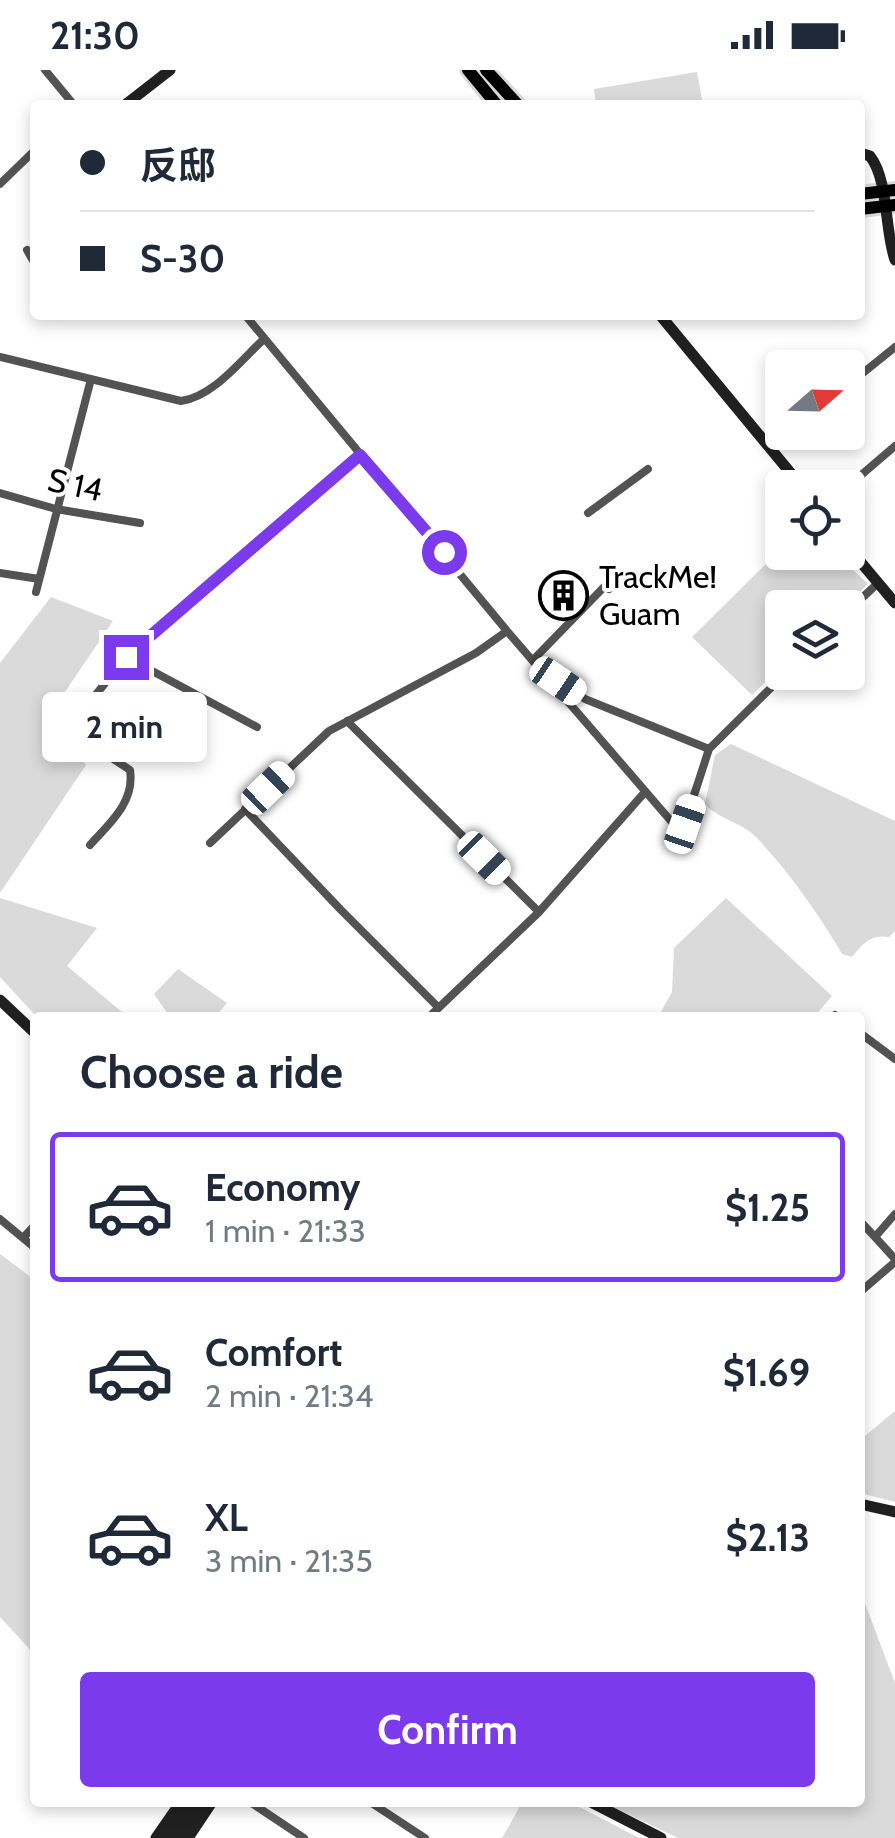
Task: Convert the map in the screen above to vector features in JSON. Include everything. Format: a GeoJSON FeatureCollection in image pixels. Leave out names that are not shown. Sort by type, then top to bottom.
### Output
{"type":"FeatureCollection","features":[{"type":"Feature","properties":{"kind":"main road"},"geometry":{"type":"LineString","coordinates":[[468,70],[493,100]]}},
{"type":"Feature","properties":{"kind":"main road"},"geometry":{"type":"LineString","coordinates":[[486,70],[513,100]]}},
{"type":"Feature","properties":{"kind":"main road"},"geometry":{"type":"LineString","coordinates":[[865,207],[889,198]]}},
{"type":"Feature","properties":{"kind":"street"},"geometry":{"type":"LineString","coordinates":[[45,70],[70,100]]}},
{"type":"Feature","properties":{"kind":"street"},"geometry":{"type":"LineString","coordinates":[[131,100],[170,70]]}},
{"type":"Feature","properties":{"kind":"street"},"geometry":{"type":"LineString","coordinates":[[0,184],[30,155]]}},
{"type":"Feature","properties":{"kind":"street"},"geometry":{"type":"LineString","coordinates":[[865,155],[876,164],[889,198],[895,260]]}},
{"type":"Feature","properties":{"kind":"street"},"geometry":{"type":"LineString","coordinates":[[27,250],[30,255]]}},
{"type":"Feature","properties":{"kind":"street"},"geometry":{"type":"LineString","coordinates":[[249,320],[507,632],[677,828],[685,824],[709,750],[769,690]]}},
{"type":"Feature","properties":{"kind":"street"},"geometry":{"type":"LineString","coordinates":[[664,320],[765,441]]}},
{"type":"Feature","properties":{"kind":"street"},"geometry":{"type":"LineString","coordinates":[[0,357],[181,400],[194,399],[264,339]]}},
{"type":"Feature","properties":{"kind":"street"},"geometry":{"type":"LineString","coordinates":[[865,371],[895,347]]}},
{"type":"Feature","properties":{"kind":"street"},"geometry":{"type":"LineString","coordinates":[[36,592],[91,380]]}},
{"type":"Feature","properties":{"kind":"street"},"geometry":{"type":"LineString","coordinates":[[865,472],[895,446]]}},
{"type":"Feature","properties":{"kind":"street"},"geometry":{"type":"LineString","coordinates":[[772,450],[789,470]]}},
{"type":"Feature","properties":{"kind":"street"},"geometry":{"type":"LineString","coordinates":[[90,844],[122,811],[132,784],[130,770],[83,740],[78,726],[90,702],[126,657],[360,455]]}},
{"type":"Feature","properties":{"kind":"street"},"geometry":{"type":"LineString","coordinates":[[588,513],[648,469]]}},
{"type":"Feature","properties":{"kind":"street","name":"S 14"},"geometry":{"type":"LineString","coordinates":[[0,493],[56,509],[140,523]]}},
{"type":"Feature","properties":{"kind":"street"},"geometry":{"type":"LineString","coordinates":[[865,569],[895,603]]}},
{"type":"Feature","properties":{"kind":"street"},"geometry":{"type":"LineString","coordinates":[[0,573],[40,579]]}},
{"type":"Feature","properties":{"kind":"street"},"geometry":{"type":"LineString","coordinates":[[865,595],[877,584]]}},
{"type":"Feature","properties":{"kind":"street"},"geometry":{"type":"LineString","coordinates":[[533,660],[606,586],[609,590]]}},
{"type":"Feature","properties":{"kind":"street"},"geometry":{"type":"LineString","coordinates":[[210,843],[312,745],[347,721],[476,653],[507,632]]}},
{"type":"Feature","properties":{"kind":"street"},"geometry":{"type":"LineString","coordinates":[[126,657],[257,727]]}},
{"type":"Feature","properties":{"kind":"street"},"geometry":{"type":"LineString","coordinates":[[533,660],[585,700],[709,750]]}},
{"type":"Feature","properties":{"kind":"street"},"geometry":{"type":"LineString","coordinates":[[347,721],[539,912]]}},
{"type":"Feature","properties":{"kind":"street"},"geometry":{"type":"LineString","coordinates":[[433,1012],[539,912],[645,792]]}},
{"type":"Feature","properties":{"kind":"street"},"geometry":{"type":"LineString","coordinates":[[245,809],[438,1006]]}},
{"type":"Feature","properties":{"kind":"street"},"geometry":{"type":"LineString","coordinates":[[0,1000],[30,1028]]}},
{"type":"Feature","properties":{"kind":"street"},"geometry":{"type":"LineString","coordinates":[[865,1037],[895,1059]]}},
{"type":"Feature","properties":{"kind":"street"},"geometry":{"type":"LineString","coordinates":[[875,1237],[895,1214]]}},
{"type":"Feature","properties":{"kind":"street"},"geometry":{"type":"LineString","coordinates":[[0,1220],[30,1244]]}},
{"type":"Feature","properties":{"kind":"street"},"geometry":{"type":"LineString","coordinates":[[865,1226],[895,1261],[865,1288]]}},
{"type":"Feature","properties":{"kind":"street"},"geometry":{"type":"LineString","coordinates":[[23,1238],[30,1230]]}},
{"type":"Feature","properties":{"kind":"street"},"geometry":{"type":"LineString","coordinates":[[865,1505],[895,1512]]}},
{"type":"Feature","properties":{"kind":"street"},"geometry":{"type":"LineString","coordinates":[[156,1838],[177,1807]]}},
{"type":"Feature","properties":{"kind":"street"},"geometry":{"type":"LineString","coordinates":[[167,1838],[189,1807]]}},
{"type":"Feature","properties":{"kind":"street"},"geometry":{"type":"LineString","coordinates":[[177,1838],[199,1807]]}},
{"type":"Feature","properties":{"kind":"street"},"geometry":{"type":"LineString","coordinates":[[188,1838],[209,1807]]}},
{"type":"Feature","properties":{"kind":"street"},"geometry":{"type":"LineString","coordinates":[[258,1807],[304,1838]]}},
{"type":"Feature","properties":{"kind":"street"},"geometry":{"type":"LineString","coordinates":[[378,1807],[424,1838]]}},
{"type":"Feature","properties":{"kind":"street"},"geometry":{"type":"LineString","coordinates":[[601,1807],[661,1838]]}},
{"type":"Feature","properties":{"kind":"shaded area"},"geometry":{"type":"Polygon","coordinates":[[[697,72],[702,100],[595,100],[594,89],[697,72]]]}},
{"type":"Feature","properties":{"kind":"shaded area"},"geometry":{"type":"Polygon","coordinates":[[[765,565],[765,570],[853,570],[868,584],[861,590],[765,590],[765,682],[752,695],[692,637],[765,565]]]}},
{"type":"Feature","properties":{"kind":"shaded area"},"geometry":{"type":"Polygon","coordinates":[[[51,597],[113,621],[54,708],[61,735],[86,765],[0,893],[0,663],[51,597]]]}},
{"type":"Feature","properties":{"kind":"shaded area"},"geometry":{"type":"Polygon","coordinates":[[[731,744],[895,821],[895,931],[889,937],[868,941],[852,957],[842,954],[803,894],[757,838],[705,804],[715,755],[731,744]]]}},
{"type":"Feature","properties":{"kind":"shaded area"},"geometry":{"type":"Polygon","coordinates":[[[0,898],[97,928],[67,966],[122,1012],[32,1012],[0,977],[0,898]]]}},
{"type":"Feature","properties":{"kind":"shaded area"},"geometry":{"type":"Polygon","coordinates":[[[726,898],[832,996],[818,1012],[661,1012],[672,992],[674,948],[726,898]]]}},
{"type":"Feature","properties":{"kind":"shaded area"},"geometry":{"type":"Polygon","coordinates":[[[178,969],[227,1003],[219,1012],[167,1012],[154,994],[178,969]]]}},
{"type":"Feature","properties":{"kind":"shaded area"},"geometry":{"type":"Polygon","coordinates":[[[0,1254],[30,1276],[30,1650],[0,1617],[0,1254]]]}},
{"type":"Feature","properties":{"kind":"shaded area"},"geometry":{"type":"Polygon","coordinates":[[[895,1411],[895,1502],[865,1494],[865,1436],[895,1411]]]}},
{"type":"Feature","properties":{"kind":"shaded area"},"geometry":{"type":"Polygon","coordinates":[[[865,1603],[895,1683],[895,1838],[678,1838],[613,1807],[865,1807],[865,1603]]]}},
{"type":"Feature","properties":{"kind":"shaded area"},"geometry":{"type":"Polygon","coordinates":[[[580,1807],[639,1838],[502,1838],[519,1808],[580,1807]]]}},
{"type":"Feature","properties":{"kind":"place","name":"TrackMe! Guam"},"geometry":{"type":"Point","coordinates":[564,595]}},
{"type":"Feature","properties":{"kind":"route"},"geometry":{"type":"LineString","coordinates":[[126,657],[360,455],[444,552]]}}]}
